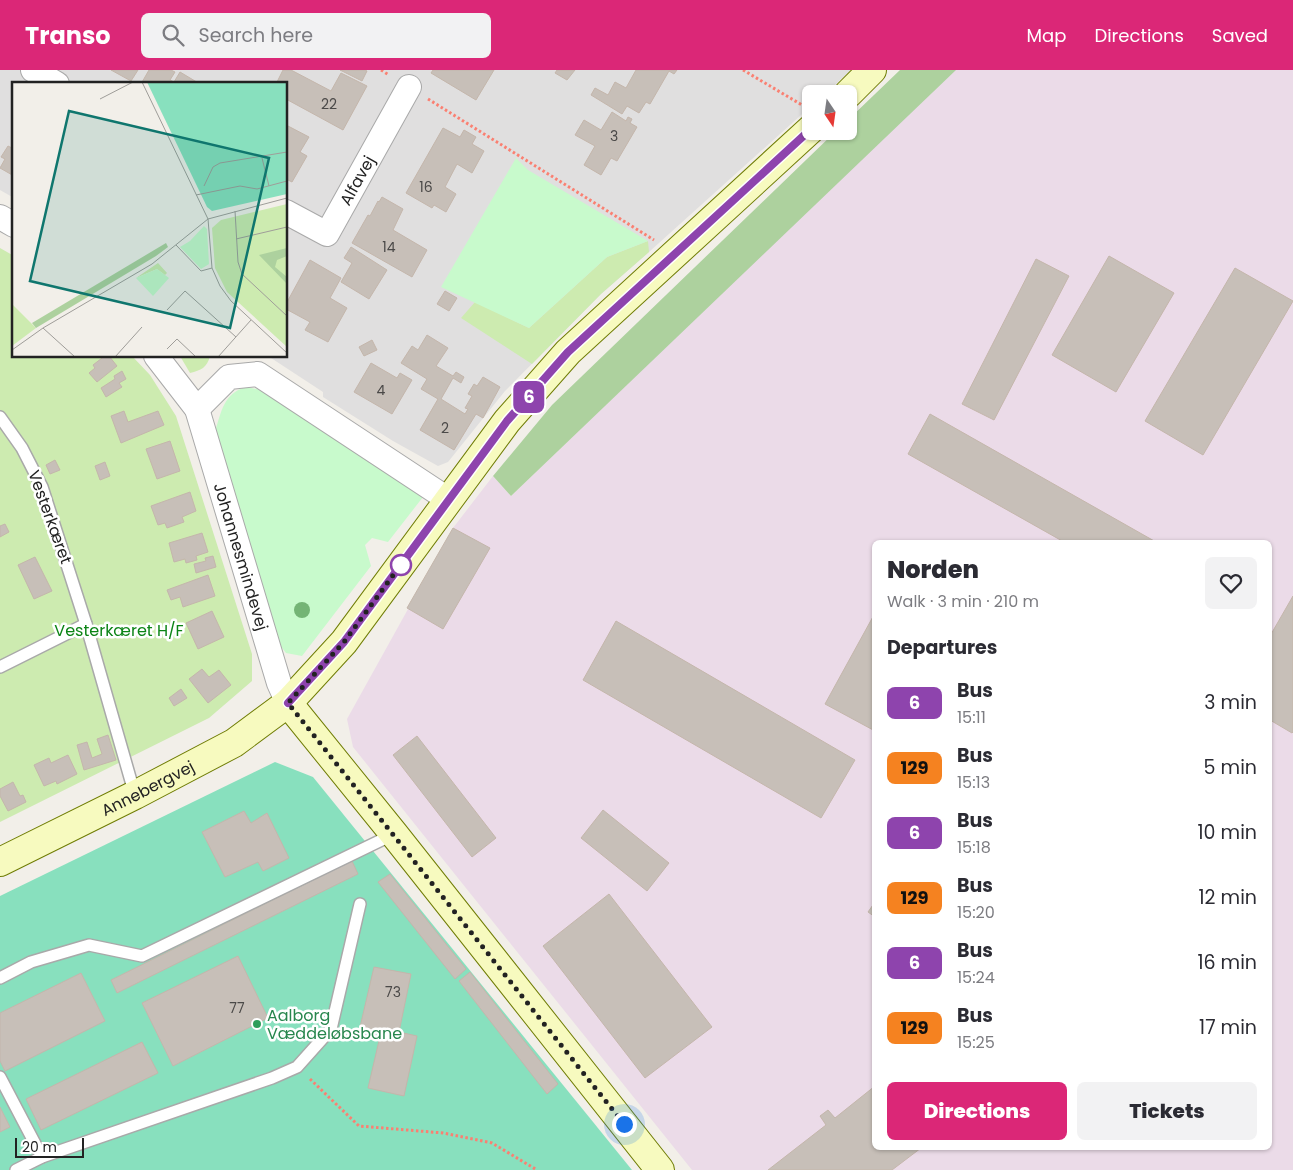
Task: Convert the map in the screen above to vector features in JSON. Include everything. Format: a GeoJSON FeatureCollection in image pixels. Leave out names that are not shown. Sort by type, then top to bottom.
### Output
{"type":"FeatureCollection","features":[{"type":"Feature","properties":{"kind":"street"},"geometry":{"type":"LineString","coordinates":[[32,70],[53,82]]}},
{"type":"Feature","properties":{"kind":"street"},"geometry":{"type":"LineString","coordinates":[[857,85],[872,70]]}},
{"type":"Feature","properties":{"kind":"street","name":"Alfavej"},"geometry":{"type":"LineString","coordinates":[[288,213],[327,234],[409,87]]}},
{"type":"Feature","properties":{"kind":"street","name":"Annebergvej"},"geometry":{"type":"LineString","coordinates":[[0,862],[234,743],[288,703],[344,642],[507,421],[568,352],[676,253],[802,122]]}},
{"type":"Feature","properties":{"kind":"street"},"geometry":{"type":"LineString","coordinates":[[0,217],[12,224]]}},
{"type":"Feature","properties":{"kind":"street","name":"Johannesmindevej"},"geometry":{"type":"LineString","coordinates":[[158,358],[197,409],[279,683],[288,703]]}},
{"type":"Feature","properties":{"kind":"street"},"geometry":{"type":"LineString","coordinates":[[197,409],[229,377],[258,374],[448,500]]}},
{"type":"Feature","properties":{"kind":"street"},"geometry":{"type":"LineString","coordinates":[[288,703],[660,1170]]}},
{"type":"Feature","properties":{"kind":"lane","name":"Vesterkæret"},"geometry":{"type":"LineString","coordinates":[[0,417],[22,448],[42,487],[86,624],[135,795]]}},
{"type":"Feature","properties":{"kind":"lane"},"geometry":{"type":"LineString","coordinates":[[0,667],[86,624]]}},
{"type":"Feature","properties":{"kind":"lane"},"geometry":{"type":"LineString","coordinates":[[0,978],[31,962],[89,946],[142,956],[394,834]]}},
{"type":"Feature","properties":{"kind":"lane"},"geometry":{"type":"LineString","coordinates":[[16,1170],[42,1158],[272,1078],[297,1067],[331,1029],[360,904]]}},
{"type":"Feature","properties":{"kind":"lane"},"geometry":{"type":"LineString","coordinates":[[0,1077],[42,1158]]}},
{"type":"Feature","properties":{"kind":"path"},"geometry":{"type":"LineString","coordinates":[[381,70],[676,253]]}},
{"type":"Feature","properties":{"kind":"path"},"geometry":{"type":"LineString","coordinates":[[743,70],[802,113]]}},
{"type":"Feature","properties":{"kind":"path"},"geometry":{"type":"LineString","coordinates":[[297,1067],[359,1126],[443,1133],[492,1144],[537,1170]]}},
{"type":"Feature","properties":{"kind":"shaded area"},"geometry":{"type":"Polygon","coordinates":[[[0,70],[851,70],[835,85],[802,85],[802,114],[601,294],[505,391],[448,462],[438,466],[393,441],[323,397],[323,392],[271,358],[288,358],[288,82],[12,82],[12,197],[0,190],[0,70]]]}},
{"type":"Feature","properties":{"kind":"shaded area"},"geometry":{"type":"Polygon","coordinates":[[[954,70],[1293,70],[1293,1170],[692,1170],[353,747],[347,719],[453,528],[493,476],[511,496],[954,70]]]}},
{"type":"Feature","properties":{"kind":"green space"},"geometry":{"type":"Polygon","coordinates":[[[900,70],[956,70],[511,496],[493,476],[552,405],[827,140],[858,140],[858,110],[900,70]]]}},
{"type":"Feature","properties":{"kind":"green space"},"geometry":{"type":"Polygon","coordinates":[[[516,158],[528,170],[648,241],[607,257],[529,328],[441,287],[516,158]]]}},
{"type":"Feature","properties":{"kind":"green space"},"geometry":{"type":"Polygon","coordinates":[[[648,241],[649,252],[601,294],[532,364],[461,318],[475,302],[529,328],[607,257],[648,241]]]}},
{"type":"Feature","properties":{"kind":"green space","name":"Vesterkæret H/F"},"geometry":{"type":"Polygon","coordinates":[[[0,248],[12,255],[12,358],[134,358],[150,375],[176,416],[252,654],[252,681],[209,718],[0,822],[0,248]]]}},
{"type":"Feature","properties":{"kind":"green space"},"geometry":{"type":"Polygon","coordinates":[[[181,358],[209,358],[203,368],[190,373],[181,358]]]}},
{"type":"Feature","properties":{"kind":"green space"},"geometry":{"type":"Polygon","coordinates":[[[246,387],[262,390],[423,497],[388,542],[372,538],[365,545],[371,566],[302,656],[286,653],[279,644],[215,432],[224,404],[233,394],[246,387]]]}},
{"type":"Feature","properties":{"kind":"green space","name":"Aalborg Væddeløbsbane"},"geometry":{"type":"Polygon","coordinates":[[[275,762],[313,777],[632,1170],[0,1170],[0,896],[275,762]]]}},
{"type":"Feature","properties":{"kind":"building"},"geometry":{"type":"Polygon","coordinates":[[[111,70],[138,70],[131,81],[111,70]]]}},
{"type":"Feature","properties":{"kind":"building"},"geometry":{"type":"Polygon","coordinates":[[[149,70],[171,70],[175,72],[170,80],[174,82],[142,82],[149,70]]]}},
{"type":"Feature","properties":{"kind":"building"},"geometry":{"type":"Polygon","coordinates":[[[283,70],[291,70],[331,91],[341,73],[367,86],[343,130],[288,100],[288,82],[277,82],[283,70]]]}},
{"type":"Feature","properties":{"kind":"building"},"geometry":{"type":"Polygon","coordinates":[[[340,70],[365,70],[367,71],[362,81],[340,70]]]}},
{"type":"Feature","properties":{"kind":"building"},"geometry":{"type":"Polygon","coordinates":[[[433,70],[494,70],[476,100],[431,73],[433,70]]]}},
{"type":"Feature","properties":{"kind":"building"},"geometry":{"type":"Polygon","coordinates":[[[557,70],[575,70],[567,80],[555,73],[557,70]]]}},
{"type":"Feature","properties":{"kind":"building"},"geometry":{"type":"Polygon","coordinates":[[[636,70],[677,70],[674,74],[669,71],[650,104],[646,102],[639,113],[627,106],[622,114],[591,95],[595,88],[608,95],[615,82],[626,88],[636,70]]]}},
{"type":"Feature","properties":{"kind":"building"},"geometry":{"type":"Polygon","coordinates":[[[180,72],[197,82],[174,82],[180,72]]]}},
{"type":"Feature","properties":{"kind":"building"},"geometry":{"type":"Polygon","coordinates":[[[612,112],[626,121],[628,117],[632,119],[630,123],[637,127],[617,161],[611,158],[601,175],[584,165],[595,146],[575,135],[584,120],[601,130],[612,112]]]}},
{"type":"Feature","properties":{"kind":"building"},"geometry":{"type":"Polygon","coordinates":[[[288,126],[309,137],[300,152],[307,156],[292,182],[288,180],[288,126]]]}},
{"type":"Feature","properties":{"kind":"building"},"geometry":{"type":"Polygon","coordinates":[[[443,128],[460,137],[464,130],[476,137],[472,144],[484,151],[472,173],[457,164],[445,187],[456,194],[446,212],[434,205],[432,208],[406,193],[443,128]]]}},
{"type":"Feature","properties":{"kind":"building"},"geometry":{"type":"Polygon","coordinates":[[[8,146],[12,148],[12,175],[0,168],[5,159],[1,157],[8,146]]]}},
{"type":"Feature","properties":{"kind":"building"},"geometry":{"type":"Polygon","coordinates":[[[382,197],[403,209],[393,230],[427,250],[412,277],[352,243],[368,215],[370,216],[382,197]]]}},
{"type":"Feature","properties":{"kind":"building"},"geometry":{"type":"Polygon","coordinates":[[[351,247],[387,270],[369,299],[341,282],[352,263],[344,258],[351,247]]]}},
{"type":"Feature","properties":{"kind":"building"},"geometry":{"type":"Polygon","coordinates":[[[1109,256],[1174,293],[1116,392],[1052,355],[1109,256]]]}},
{"type":"Feature","properties":{"kind":"building"},"geometry":{"type":"Polygon","coordinates":[[[1036,259],[1069,276],[994,420],[962,404],[1036,259]]]}},
{"type":"Feature","properties":{"kind":"building"},"geometry":{"type":"Polygon","coordinates":[[[310,260],[341,278],[330,298],[347,308],[328,342],[305,330],[310,322],[288,310],[288,300],[310,260]]]}},
{"type":"Feature","properties":{"kind":"building"},"geometry":{"type":"Polygon","coordinates":[[[1235,268],[1293,301],[1203,455],[1145,421],[1235,268]]]}},
{"type":"Feature","properties":{"kind":"building"},"geometry":{"type":"Polygon","coordinates":[[[445,291],[457,298],[449,311],[437,304],[445,291]]]}},
{"type":"Feature","properties":{"kind":"building"},"geometry":{"type":"Polygon","coordinates":[[[427,335],[448,348],[436,366],[453,376],[456,372],[464,377],[461,383],[453,378],[441,399],[465,414],[468,409],[465,408],[472,396],[468,394],[474,384],[477,386],[483,377],[500,387],[483,418],[476,414],[454,450],[420,430],[438,399],[421,389],[427,379],[401,363],[412,346],[418,350],[427,335]]]}},
{"type":"Feature","properties":{"kind":"building"},"geometry":{"type":"Polygon","coordinates":[[[372,340],[377,350],[364,356],[359,347],[372,340]]]}},
{"type":"Feature","properties":{"kind":"building"},"geometry":{"type":"Polygon","coordinates":[[[102,358],[111,358],[117,366],[97,382],[89,373],[95,368],[93,365],[102,358]]]}},
{"type":"Feature","properties":{"kind":"building"},"geometry":{"type":"Polygon","coordinates":[[[371,363],[397,378],[400,373],[412,380],[392,414],[354,392],[371,363]]]}},
{"type":"Feature","properties":{"kind":"building"},"geometry":{"type":"Polygon","coordinates":[[[122,371],[126,379],[119,383],[122,387],[106,397],[101,388],[115,379],[114,376],[122,371]]]}},
{"type":"Feature","properties":{"kind":"building"},"geometry":{"type":"Polygon","coordinates":[[[124,411],[128,422],[158,411],[164,425],[121,443],[111,416],[124,411]]]}},
{"type":"Feature","properties":{"kind":"building"},"geometry":{"type":"Polygon","coordinates":[[[930,414],[1152,540],[1060,540],[908,454],[930,414]]]}},
{"type":"Feature","properties":{"kind":"building"},"geometry":{"type":"Polygon","coordinates":[[[170,441],[180,471],[157,479],[146,449],[170,441]]]}},
{"type":"Feature","properties":{"kind":"building"},"geometry":{"type":"Polygon","coordinates":[[[55,460],[60,470],[50,474],[46,465],[55,460]]]}},
{"type":"Feature","properties":{"kind":"building"},"geometry":{"type":"Polygon","coordinates":[[[105,462],[110,476],[100,480],[95,466],[105,462]]]}},
{"type":"Feature","properties":{"kind":"building"},"geometry":{"type":"Polygon","coordinates":[[[190,492],[196,511],[182,517],[184,522],[167,528],[165,523],[158,525],[151,506],[190,492]]]}},
{"type":"Feature","properties":{"kind":"building"},"geometry":{"type":"Polygon","coordinates":[[[5,524],[9,532],[0,537],[0,526],[5,524]]]}},
{"type":"Feature","properties":{"kind":"building"},"geometry":{"type":"Polygon","coordinates":[[[453,528],[490,548],[443,629],[407,608],[453,528]]]}},
{"type":"Feature","properties":{"kind":"building"},"geometry":{"type":"Polygon","coordinates":[[[202,533],[208,552],[196,556],[197,560],[186,563],[185,559],[174,562],[169,543],[202,533]]]}},
{"type":"Feature","properties":{"kind":"building"},"geometry":{"type":"Polygon","coordinates":[[[213,556],[216,567],[196,573],[194,564],[206,561],[205,558],[213,556]]]}},
{"type":"Feature","properties":{"kind":"building"},"geometry":{"type":"Polygon","coordinates":[[[35,557],[52,591],[34,599],[18,565],[35,557]]]}},
{"type":"Feature","properties":{"kind":"building"},"geometry":{"type":"Polygon","coordinates":[[[208,575],[215,596],[183,607],[180,597],[171,600],[167,590],[208,575]]]}},
{"type":"Feature","properties":{"kind":"building"},"geometry":{"type":"Polygon","coordinates":[[[1293,596],[1292,733],[1272,721],[1272,633],[1293,596]]]}},
{"type":"Feature","properties":{"kind":"building"},"geometry":{"type":"Polygon","coordinates":[[[212,611],[224,637],[198,649],[186,623],[212,611]]]}},
{"type":"Feature","properties":{"kind":"building"},"geometry":{"type":"Polygon","coordinates":[[[872,618],[872,729],[825,704],[872,618]]]}},
{"type":"Feature","properties":{"kind":"building"},"geometry":{"type":"Polygon","coordinates":[[[616,621],[855,760],[821,818],[583,680],[616,621]]]}},
{"type":"Feature","properties":{"kind":"building"},"geometry":{"type":"Polygon","coordinates":[[[202,669],[209,677],[219,670],[231,685],[208,703],[189,679],[202,669]]]}},
{"type":"Feature","properties":{"kind":"building"},"geometry":{"type":"Polygon","coordinates":[[[181,689],[187,698],[174,706],[169,698],[181,689]]]}},
{"type":"Feature","properties":{"kind":"building"},"geometry":{"type":"Polygon","coordinates":[[[108,735],[116,760],[84,770],[77,745],[87,742],[92,758],[102,754],[97,739],[108,735]]]}},
{"type":"Feature","properties":{"kind":"building"},"geometry":{"type":"Polygon","coordinates":[[[417,736],[496,838],[472,857],[393,755],[417,736]]]}},
{"type":"Feature","properties":{"kind":"building"},"geometry":{"type":"Polygon","coordinates":[[[68,755],[77,774],[57,784],[56,781],[44,786],[34,765],[49,758],[51,763],[68,755]]]}},
{"type":"Feature","properties":{"kind":"building"},"geometry":{"type":"Polygon","coordinates":[[[13,782],[20,796],[23,795],[26,802],[8,811],[0,796],[0,789],[13,782]]]}},
{"type":"Feature","properties":{"kind":"building"},"geometry":{"type":"Polygon","coordinates":[[[603,810],[669,863],[647,891],[581,838],[603,810]]]}},
{"type":"Feature","properties":{"kind":"building"},"geometry":{"type":"Polygon","coordinates":[[[244,811],[251,823],[267,813],[289,858],[263,871],[258,862],[225,877],[202,832],[244,811]]]}},
{"type":"Feature","properties":{"kind":"building"},"geometry":{"type":"Polygon","coordinates":[[[352,861],[358,874],[117,993],[111,980],[352,861]]]}},
{"type":"Feature","properties":{"kind":"building"},"geometry":{"type":"Polygon","coordinates":[[[390,874],[466,969],[455,979],[378,882],[390,874]]]}},
{"type":"Feature","properties":{"kind":"building"},"geometry":{"type":"Polygon","coordinates":[[[609,894],[712,1027],[645,1078],[543,946],[609,894]]]}},
{"type":"Feature","properties":{"kind":"building"},"geometry":{"type":"Polygon","coordinates":[[[872,906],[872,915],[868,912],[872,906]]]}},
{"type":"Feature","properties":{"kind":"building"},"geometry":{"type":"Polygon","coordinates":[[[238,956],[268,1018],[173,1066],[142,1003],[238,956]]]}},
{"type":"Feature","properties":{"kind":"building"},"geometry":{"type":"Polygon","coordinates":[[[374,967],[411,974],[399,1032],[417,1036],[404,1096],[368,1088],[381,1032],[360,1027],[374,967]]]}},
{"type":"Feature","properties":{"kind":"building"},"geometry":{"type":"Polygon","coordinates":[[[470,972],[558,1084],[547,1094],[459,981],[470,972]]]}},
{"type":"Feature","properties":{"kind":"building"},"geometry":{"type":"Polygon","coordinates":[[[81,973],[105,1021],[5,1071],[0,1061],[0,1013],[81,973]]]}},
{"type":"Feature","properties":{"kind":"building"},"geometry":{"type":"Polygon","coordinates":[[[142,1042],[158,1073],[41,1130],[26,1099],[142,1042]]]}},
{"type":"Feature","properties":{"kind":"building"},"geometry":{"type":"Polygon","coordinates":[[[872,1088],[872,1150],[918,1150],[892,1170],[768,1170],[826,1125],[820,1116],[828,1110],[835,1118],[872,1088]]]}},
{"type":"Feature","properties":{"kind":"building"},"geometry":{"type":"Polygon","coordinates":[[[0,1107],[10,1127],[0,1132],[0,1107]]]}},
{"type":"Feature","properties":{"kind":"bus line","name":"6"},"geometry":{"type":"LineString","coordinates":[[288,703],[344,642],[507,421],[568,352],[802,137]]}},
{"type":"Feature","properties":{"kind":"place","name":"Aalborg Væddeløbsbane"},"geometry":{"type":"Point","coordinates":[257,1024]}},
{"type":"Feature","properties":{"kind":"route"},"geometry":{"type":"LineString","coordinates":[[401,565],[402,563],[344,642],[288,703],[624,1124]]}}]}
